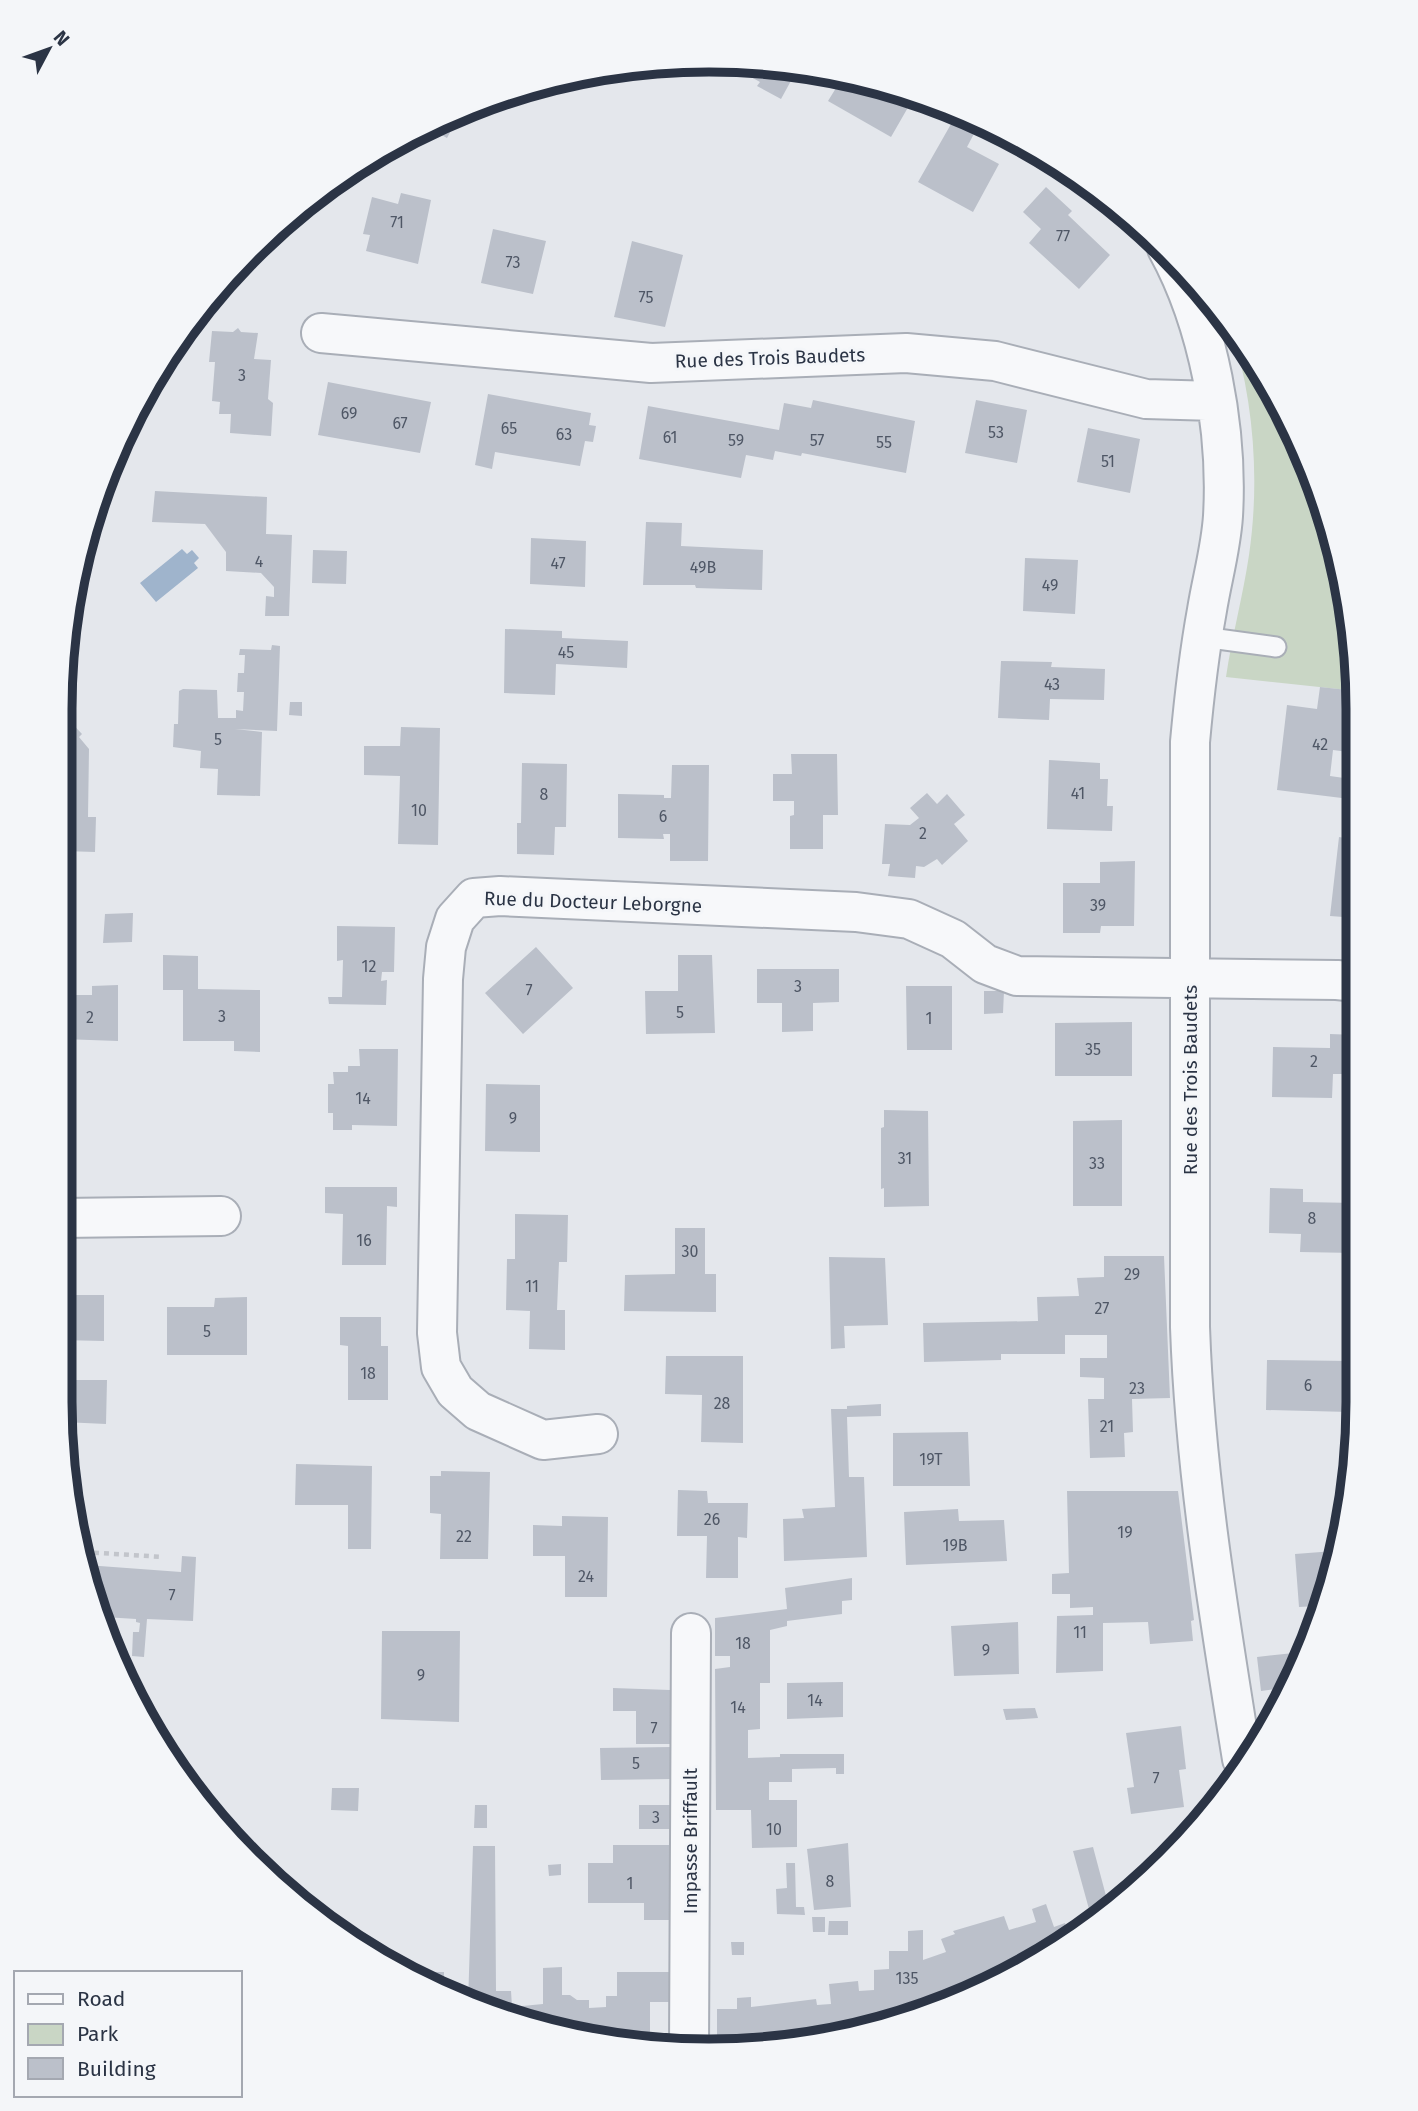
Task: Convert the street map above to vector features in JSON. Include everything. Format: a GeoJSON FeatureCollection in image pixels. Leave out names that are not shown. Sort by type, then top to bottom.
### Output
{"type":"FeatureCollection","features":[{"type":"Feature","properties":{"kind":"street","name":"Rue des Trois Baudets"},"geometry":{"type":"LineString","coordinates":[[1184,284],[1202,335],[1215,401],[1221,447],[1223,517],[1189,742],[1192,1405],[1241,1753]]}},
{"type":"Feature","properties":{"kind":"street","name":"Rue des Trois Baudets"},"geometry":{"type":"LineString","coordinates":[[321,333],[651,363],[906,353],[995,360],[1146,399],[1215,401]]}},
{"type":"Feature","properties":{"kind":"street","name":"Rue du Docteur Leborgne"},"geometry":{"type":"LineString","coordinates":[[598,1434],[543,1440],[478,1410],[455,1391],[442,1367],[438,1333],[443,979],[446,947],[455,919],[474,898],[500,896],[856,912],[909,919],[953,939],[985,964],[1017,976],[1346,981]]}},
{"type":"Feature","properties":{"kind":"street"},"geometry":{"type":"LineString","coordinates":[[72,1218],[221,1216]]}},
{"type":"Feature","properties":{"kind":"street","name":"Impasse Briffault"},"geometry":{"type":"LineString","coordinates":[[689,2039],[691,1633]]}},
{"type":"Feature","properties":{"kind":"lane"},"geometry":{"type":"LineString","coordinates":[[1203,637],[1276,647]]}},
{"type":"Feature","properties":{"kind":"path"},"geometry":{"type":"LineString","coordinates":[[90,1552],[163,1557]]}},
{"type":"Feature","properties":{"kind":"green space"},"geometry":{"type":"Polygon","coordinates":[[[1238,354],[1281,427],[1298,465],[1325,544],[1341,626],[1346,690],[1226,677],[1249,555],[1254,498],[1253,439],[1238,354]]]}},
{"type":"Feature","properties":{"kind":"water"},"geometry":{"type":"Polygon","coordinates":[[[182,549],[187,554],[192,550],[199,558],[194,563],[198,568],[156,602],[140,583],[182,549]]]}},
{"type":"Feature","properties":{"kind":"building"},"geometry":{"type":"Polygon","coordinates":[[[743,73],[793,77],[781,99],[757,86],[760,82],[743,73]]]}},
{"type":"Feature","properties":{"kind":"building"},"geometry":{"type":"Polygon","coordinates":[[[838,85],[910,105],[891,137],[828,101],[838,85]]]}},
{"type":"Feature","properties":{"kind":"building"},"geometry":{"type":"Polygon","coordinates":[[[953,120],[976,130],[967,147],[999,164],[973,212],[918,182],[953,120]]]}},
{"type":"Feature","properties":{"kind":"building"},"geometry":{"type":"Polygon","coordinates":[[[454,125],[447,138],[437,133],[454,125]]]}},
{"type":"Feature","properties":{"kind":"building"},"geometry":{"type":"Polygon","coordinates":[[[1046,187],[1072,211],[1068,215],[1110,255],[1079,289],[1029,243],[1041,229],[1023,212],[1046,187]]]}},
{"type":"Feature","properties":{"kind":"building"},"geometry":{"type":"Polygon","coordinates":[[[401,193],[431,200],[418,264],[366,251],[370,235],[363,234],[372,197],[398,204],[401,193]]]}},
{"type":"Feature","properties":{"kind":"building"},"geometry":{"type":"Polygon","coordinates":[[[493,229],[546,241],[533,294],[481,283],[493,229]]]}},
{"type":"Feature","properties":{"kind":"building"},"geometry":{"type":"Polygon","coordinates":[[[632,241],[683,255],[665,327],[614,317],[632,241]]]}},
{"type":"Feature","properties":{"kind":"building"},"geometry":{"type":"Polygon","coordinates":[[[238,328],[241,332],[258,333],[254,359],[271,360],[268,399],[273,403],[271,436],[230,433],[231,414],[219,414],[220,402],[212,401],[215,362],[209,362],[212,331],[233,332],[238,328]]]}},
{"type":"Feature","properties":{"kind":"building"},"geometry":{"type":"Polygon","coordinates":[[[328,382],[431,402],[420,453],[318,435],[328,382]]]}},
{"type":"Feature","properties":{"kind":"building"},"geometry":{"type":"Polygon","coordinates":[[[488,394],[591,413],[589,425],[596,426],[593,442],[585,441],[580,466],[495,452],[492,469],[475,465],[488,394]]]}},
{"type":"Feature","properties":{"kind":"building"},"geometry":{"type":"Polygon","coordinates":[[[813,400],[915,421],[906,473],[802,453],[801,456],[775,451],[773,460],[746,455],[741,478],[639,459],[648,406],[779,430],[784,403],[811,408],[813,400]]]}},
{"type":"Feature","properties":{"kind":"building"},"geometry":{"type":"Polygon","coordinates":[[[976,400],[1027,410],[1017,463],[965,453],[976,400]]]}},
{"type":"Feature","properties":{"kind":"building"},"geometry":{"type":"Polygon","coordinates":[[[1088,428],[1140,439],[1130,493],[1077,482],[1088,428]]]}},
{"type":"Feature","properties":{"kind":"building"},"geometry":{"type":"Polygon","coordinates":[[[155,491],[267,497],[266,534],[292,535],[289,616],[265,616],[266,596],[274,597],[274,587],[261,573],[226,571],[226,552],[205,524],[152,522],[155,491]]]}},
{"type":"Feature","properties":{"kind":"building"},"geometry":{"type":"Polygon","coordinates":[[[646,522],[682,523],[681,546],[763,550],[762,590],[696,588],[695,585],[643,585],[646,522]]]}},
{"type":"Feature","properties":{"kind":"building"},"geometry":{"type":"Polygon","coordinates":[[[531,538],[586,541],[585,587],[530,584],[531,538]]]}},
{"type":"Feature","properties":{"kind":"building"},"geometry":{"type":"Polygon","coordinates":[[[313,550],[347,551],[346,584],[312,583],[313,550]]]}},
{"type":"Feature","properties":{"kind":"building"},"geometry":{"type":"Polygon","coordinates":[[[1025,558],[1078,560],[1075,614],[1023,611],[1025,558]]]}},
{"type":"Feature","properties":{"kind":"building"},"geometry":{"type":"Polygon","coordinates":[[[505,629],[562,631],[562,638],[628,641],[627,668],[556,664],[555,695],[504,693],[505,629]]]}},
{"type":"Feature","properties":{"kind":"building"},"geometry":{"type":"Polygon","coordinates":[[[272,645],[280,646],[277,731],[235,729],[262,732],[260,796],[217,795],[218,769],[200,768],[201,751],[173,747],[174,724],[178,724],[179,691],[217,690],[218,718],[236,718],[236,710],[243,711],[244,692],[237,692],[238,673],[244,673],[245,655],[239,655],[240,649],[271,650],[272,645]]]}},
{"type":"Feature","properties":{"kind":"building"},"geometry":{"type":"Polygon","coordinates":[[[1001,661],[1052,662],[1051,667],[1105,669],[1104,700],[1050,699],[1049,720],[998,718],[1001,661]]]}},
{"type":"Feature","properties":{"kind":"building"},"geometry":{"type":"Polygon","coordinates":[[[1320,687],[1346,690],[1346,752],[1333,750],[1330,776],[1346,778],[1346,799],[1277,790],[1287,705],[1317,709],[1320,687]]]}},
{"type":"Feature","properties":{"kind":"building"},"geometry":{"type":"Polygon","coordinates":[[[290,702],[302,702],[302,716],[289,715],[290,702]]]}},
{"type":"Feature","properties":{"kind":"building"},"geometry":{"type":"Polygon","coordinates":[[[72,723],[82,734],[79,737],[89,749],[88,817],[96,817],[95,852],[72,851],[72,723]]]}},
{"type":"Feature","properties":{"kind":"building"},"geometry":{"type":"Polygon","coordinates":[[[401,727],[440,728],[438,845],[398,844],[400,776],[364,775],[364,746],[400,746],[401,727]]]}},
{"type":"Feature","properties":{"kind":"building"},"geometry":{"type":"Polygon","coordinates":[[[791,754],[837,754],[838,815],[823,815],[823,849],[790,849],[790,816],[794,815],[794,801],[773,801],[773,774],[792,774],[791,754]]]}},
{"type":"Feature","properties":{"kind":"building"},"geometry":{"type":"Polygon","coordinates":[[[1049,760],[1100,763],[1100,779],[1108,779],[1107,806],[1113,806],[1112,831],[1047,829],[1049,760]]]}},
{"type":"Feature","properties":{"kind":"building"},"geometry":{"type":"Polygon","coordinates":[[[522,763],[567,764],[566,827],[555,827],[554,855],[517,854],[517,823],[521,823],[522,763]]]}},
{"type":"Feature","properties":{"kind":"building"},"geometry":{"type":"Polygon","coordinates":[[[672,765],[709,765],[708,861],[670,861],[670,834],[663,834],[664,839],[618,838],[618,794],[664,795],[664,798],[671,798],[672,765]]]}},
{"type":"Feature","properties":{"kind":"building"},"geometry":{"type":"Polygon","coordinates":[[[927,793],[937,804],[947,794],[965,815],[954,824],[968,841],[942,865],[937,859],[924,867],[916,866],[915,878],[888,876],[890,864],[882,864],[885,824],[910,825],[919,818],[910,808],[927,793]]]}},
{"type":"Feature","properties":{"kind":"building"},"geometry":{"type":"Polygon","coordinates":[[[1339,837],[1346,838],[1346,917],[1330,916],[1339,837]]]}},
{"type":"Feature","properties":{"kind":"building"},"geometry":{"type":"Polygon","coordinates":[[[1135,861],[1134,926],[1101,926],[1100,933],[1063,933],[1063,883],[1100,883],[1100,862],[1135,861]]]}},
{"type":"Feature","properties":{"kind":"building"},"geometry":{"type":"Polygon","coordinates":[[[133,913],[132,942],[103,943],[105,914],[133,913]]]}},
{"type":"Feature","properties":{"kind":"building"},"geometry":{"type":"Polygon","coordinates":[[[337,926],[395,927],[394,972],[382,972],[381,981],[387,980],[386,1005],[329,1004],[328,997],[342,997],[343,960],[337,961],[337,926]]]}},
{"type":"Feature","properties":{"kind":"building"},"geometry":{"type":"Polygon","coordinates":[[[536,947],[573,988],[523,1034],[485,993],[536,947]]]}},
{"type":"Feature","properties":{"kind":"building"},"geometry":{"type":"Polygon","coordinates":[[[163,955],[198,956],[198,989],[260,990],[260,1052],[234,1051],[234,1041],[183,1041],[183,990],[163,990],[163,955]]]}},
{"type":"Feature","properties":{"kind":"building"},"geometry":{"type":"Polygon","coordinates":[[[678,955],[712,955],[715,1033],[646,1034],[645,991],[678,991],[678,955]]]}},
{"type":"Feature","properties":{"kind":"building"},"geometry":{"type":"Polygon","coordinates":[[[757,969],[839,969],[839,1002],[813,1003],[813,1031],[782,1032],[782,1003],[757,1003],[757,969]]]}},
{"type":"Feature","properties":{"kind":"building"},"geometry":{"type":"Polygon","coordinates":[[[118,985],[118,1041],[72,1039],[72,995],[92,995],[92,986],[118,985]]]}},
{"type":"Feature","properties":{"kind":"building"},"geometry":{"type":"Polygon","coordinates":[[[906,986],[952,986],[952,1050],[907,1050],[906,986]]]}},
{"type":"Feature","properties":{"kind":"building"},"geometry":{"type":"Polygon","coordinates":[[[984,991],[1004,991],[1003,1013],[984,1014],[984,991]]]}},
{"type":"Feature","properties":{"kind":"building"},"geometry":{"type":"Polygon","coordinates":[[[1132,1022],[1132,1076],[1055,1076],[1055,1023],[1132,1022]]]}},
{"type":"Feature","properties":{"kind":"building"},"geometry":{"type":"Polygon","coordinates":[[[1330,1034],[1346,1035],[1346,1074],[1333,1074],[1332,1098],[1272,1097],[1273,1047],[1330,1048],[1330,1034]]]}},
{"type":"Feature","properties":{"kind":"building"},"geometry":{"type":"Polygon","coordinates":[[[359,1049],[398,1049],[397,1126],[352,1125],[352,1130],[333,1130],[333,1113],[328,1113],[328,1084],[334,1084],[333,1072],[348,1072],[348,1066],[360,1066],[359,1049]]]}},
{"type":"Feature","properties":{"kind":"building"},"geometry":{"type":"Polygon","coordinates":[[[486,1084],[540,1085],[540,1152],[485,1151],[486,1084]]]}},
{"type":"Feature","properties":{"kind":"building"},"geometry":{"type":"Polygon","coordinates":[[[884,1110],[928,1111],[929,1206],[884,1207],[884,1188],[881,1189],[881,1128],[884,1127],[884,1110]]]}},
{"type":"Feature","properties":{"kind":"building"},"geometry":{"type":"Polygon","coordinates":[[[1122,1120],[1122,1206],[1073,1206],[1073,1121],[1122,1120]]]}},
{"type":"Feature","properties":{"kind":"building"},"geometry":{"type":"Polygon","coordinates":[[[325,1187],[397,1187],[397,1207],[387,1206],[386,1265],[342,1265],[343,1214],[325,1213],[325,1187]]]}},
{"type":"Feature","properties":{"kind":"building"},"geometry":{"type":"Polygon","coordinates":[[[1270,1188],[1303,1189],[1303,1202],[1346,1203],[1346,1253],[1300,1252],[1301,1234],[1269,1233],[1270,1188]]]}},
{"type":"Feature","properties":{"kind":"building"},"geometry":{"type":"Polygon","coordinates":[[[515,1214],[568,1215],[567,1262],[559,1262],[557,1310],[565,1310],[565,1350],[529,1349],[530,1311],[506,1310],[507,1259],[515,1259],[515,1214]]]}},
{"type":"Feature","properties":{"kind":"building"},"geometry":{"type":"Polygon","coordinates":[[[675,1228],[705,1228],[705,1274],[716,1274],[716,1312],[624,1311],[625,1275],[675,1274],[675,1228]]]}},
{"type":"Feature","properties":{"kind":"building"},"geometry":{"type":"Polygon","coordinates":[[[1104,1256],[1164,1256],[1170,1398],[1132,1399],[1133,1432],[1124,1433],[1125,1457],[1090,1458],[1088,1399],[1104,1399],[1104,1378],[1080,1377],[1080,1358],[1107,1358],[1107,1335],[1065,1335],[1065,1354],[1001,1354],[1001,1360],[924,1362],[923,1323],[1038,1321],[1037,1297],[1079,1296],[1077,1278],[1104,1277],[1104,1256]]]}},
{"type":"Feature","properties":{"kind":"building"},"geometry":{"type":"Polygon","coordinates":[[[829,1257],[885,1258],[888,1325],[844,1326],[845,1348],[831,1349],[829,1257]]]}},
{"type":"Feature","properties":{"kind":"building"},"geometry":{"type":"Polygon","coordinates":[[[72,1295],[104,1295],[104,1341],[72,1340],[72,1295]]]}},
{"type":"Feature","properties":{"kind":"building"},"geometry":{"type":"Polygon","coordinates":[[[247,1297],[247,1355],[167,1355],[167,1307],[214,1307],[215,1298],[247,1297]]]}},
{"type":"Feature","properties":{"kind":"building"},"geometry":{"type":"Polygon","coordinates":[[[340,1317],[381,1317],[381,1346],[388,1346],[388,1400],[348,1400],[348,1346],[340,1345],[340,1317]]]}},
{"type":"Feature","properties":{"kind":"building"},"geometry":{"type":"Polygon","coordinates":[[[666,1356],[743,1356],[743,1443],[701,1442],[702,1395],[665,1394],[666,1356]]]}},
{"type":"Feature","properties":{"kind":"building"},"geometry":{"type":"Polygon","coordinates":[[[1267,1360],[1346,1361],[1346,1412],[1266,1410],[1267,1360]]]}},
{"type":"Feature","properties":{"kind":"building"},"geometry":{"type":"Polygon","coordinates":[[[72,1380],[107,1380],[106,1424],[72,1422],[72,1380]]]}},
{"type":"Feature","properties":{"kind":"building"},"geometry":{"type":"Polygon","coordinates":[[[881,1404],[881,1416],[847,1417],[849,1477],[864,1477],[867,1557],[784,1561],[783,1519],[804,1518],[802,1509],[835,1507],[831,1409],[881,1404]]]}},
{"type":"Feature","properties":{"kind":"building"},"geometry":{"type":"Polygon","coordinates":[[[968,1432],[970,1486],[893,1486],[893,1433],[968,1432]]]}},
{"type":"Feature","properties":{"kind":"building"},"geometry":{"type":"Polygon","coordinates":[[[296,1464],[372,1466],[371,1549],[348,1549],[348,1505],[295,1505],[296,1464]]]}},
{"type":"Feature","properties":{"kind":"building"},"geometry":{"type":"Polygon","coordinates":[[[441,1471],[490,1472],[488,1559],[440,1559],[441,1514],[430,1513],[430,1476],[441,1476],[441,1471]]]}},
{"type":"Feature","properties":{"kind":"building"},"geometry":{"type":"Polygon","coordinates":[[[678,1490],[707,1491],[708,1503],[748,1503],[747,1538],[738,1537],[738,1578],[706,1578],[707,1536],[677,1536],[678,1490]]]}},
{"type":"Feature","properties":{"kind":"building"},"geometry":{"type":"Polygon","coordinates":[[[1067,1491],[1178,1491],[1194,1620],[1191,1621],[1193,1641],[1150,1644],[1148,1622],[1103,1623],[1103,1671],[1056,1673],[1057,1616],[1093,1615],[1093,1607],[1070,1608],[1070,1594],[1052,1594],[1052,1574],[1069,1573],[1067,1491]]]}},
{"type":"Feature","properties":{"kind":"building"},"geometry":{"type":"Polygon","coordinates":[[[958,1509],[959,1521],[1004,1520],[1007,1561],[906,1565],[904,1512],[958,1509]]]}},
{"type":"Feature","properties":{"kind":"building"},"geometry":{"type":"Polygon","coordinates":[[[562,1516],[608,1517],[607,1597],[565,1597],[565,1556],[533,1556],[533,1525],[562,1526],[562,1516]]]}},
{"type":"Feature","properties":{"kind":"building"},"geometry":{"type":"Polygon","coordinates":[[[1328,1551],[1312,1606],[1299,1607],[1295,1554],[1328,1551]]]}},
{"type":"Feature","properties":{"kind":"building"},"geometry":{"type":"Polygon","coordinates":[[[182,1556],[196,1557],[193,1621],[147,1619],[144,1657],[132,1656],[133,1632],[139,1632],[140,1623],[136,1622],[136,1619],[110,1617],[93,1565],[181,1572],[182,1556]]]}},
{"type":"Feature","properties":{"kind":"building"},"geometry":{"type":"Polygon","coordinates":[[[852,1578],[852,1600],[842,1601],[842,1614],[787,1621],[787,1626],[770,1630],[770,1683],[760,1683],[760,1729],[748,1730],[748,1758],[780,1757],[780,1754],[844,1754],[844,1774],[836,1774],[836,1768],[792,1769],[792,1782],[769,1782],[769,1800],[797,1800],[797,1847],[752,1848],[751,1810],[716,1810],[715,1669],[730,1667],[730,1656],[715,1656],[715,1618],[787,1609],[785,1588],[852,1578]]]}},
{"type":"Feature","properties":{"kind":"building"},"geometry":{"type":"Polygon","coordinates":[[[1018,1622],[1019,1674],[954,1676],[951,1626],[1018,1622]]]}},
{"type":"Feature","properties":{"kind":"building"},"geometry":{"type":"Polygon","coordinates":[[[382,1631],[460,1631],[459,1722],[381,1719],[382,1631]]]}},
{"type":"Feature","properties":{"kind":"building"},"geometry":{"type":"Polygon","coordinates":[[[1295,1653],[1278,1689],[1261,1691],[1257,1657],[1295,1653]]]}},
{"type":"Feature","properties":{"kind":"building"},"geometry":{"type":"Polygon","coordinates":[[[843,1682],[843,1717],[787,1719],[787,1683],[843,1682]]]}},
{"type":"Feature","properties":{"kind":"building"},"geometry":{"type":"Polygon","coordinates":[[[613,1688],[670,1690],[672,1744],[636,1744],[636,1711],[613,1711],[613,1688]]]}},
{"type":"Feature","properties":{"kind":"building"},"geometry":{"type":"Polygon","coordinates":[[[1035,1708],[1038,1718],[1006,1720],[1003,1709],[1035,1708]]]}},
{"type":"Feature","properties":{"kind":"building"},"geometry":{"type":"Polygon","coordinates":[[[1181,1726],[1186,1769],[1179,1770],[1184,1807],[1131,1814],[1127,1788],[1134,1787],[1126,1733],[1181,1726]]]}},
{"type":"Feature","properties":{"kind":"building"},"geometry":{"type":"Polygon","coordinates":[[[672,1747],[672,1779],[601,1780],[600,1748],[672,1747]]]}},
{"type":"Feature","properties":{"kind":"building"},"geometry":{"type":"Polygon","coordinates":[[[332,1788],[359,1788],[358,1811],[331,1810],[332,1788]]]}},
{"type":"Feature","properties":{"kind":"building"},"geometry":{"type":"Polygon","coordinates":[[[475,1805],[487,1805],[487,1828],[474,1828],[475,1805]]]}},
{"type":"Feature","properties":{"kind":"building"},"geometry":{"type":"Polygon","coordinates":[[[639,1805],[672,1805],[673,1829],[639,1829],[639,1805]]]}},
{"type":"Feature","properties":{"kind":"building"},"geometry":{"type":"Polygon","coordinates":[[[848,1843],[851,1907],[814,1910],[807,1849],[848,1843]]]}},
{"type":"Feature","properties":{"kind":"building"},"geometry":{"type":"Polygon","coordinates":[[[613,1845],[672,1845],[673,1920],[644,1920],[644,1903],[588,1903],[588,1863],[613,1863],[613,1845]]]}},
{"type":"Feature","properties":{"kind":"building"},"geometry":{"type":"Polygon","coordinates":[[[473,1846],[495,1846],[496,1991],[511,1991],[512,2007],[543,2004],[543,1968],[562,1967],[562,1995],[570,1995],[577,2000],[589,2000],[589,2008],[606,2007],[606,1996],[617,1996],[617,1972],[673,1972],[672,2002],[650,2002],[650,2036],[544,2018],[468,1992],[473,1846]]]}},
{"type":"Feature","properties":{"kind":"building"},"geometry":{"type":"Polygon","coordinates":[[[1093,1847],[1107,1900],[1090,1913],[1073,1851],[1093,1847]]]}},
{"type":"Feature","properties":{"kind":"building"},"geometry":{"type":"Polygon","coordinates":[[[786,1863],[795,1863],[796,1907],[804,1907],[805,1915],[777,1914],[776,1889],[787,1888],[786,1863]]]}},
{"type":"Feature","properties":{"kind":"building"},"geometry":{"type":"Polygon","coordinates":[[[561,1864],[561,1875],[549,1876],[548,1865],[561,1864]]]}},
{"type":"Feature","properties":{"kind":"building"},"geometry":{"type":"Polygon","coordinates":[[[1046,1904],[1054,1927],[1065,1923],[1067,1929],[1028,1954],[953,1991],[874,2018],[833,2027],[792,2034],[717,2039],[717,2009],[737,2009],[737,1998],[751,1997],[751,2007],[816,1999],[817,2005],[831,2004],[829,1984],[858,1981],[859,1991],[874,1990],[874,1970],[889,1969],[889,1951],[908,1951],[908,1931],[923,1930],[923,1960],[946,1952],[941,1939],[955,1934],[953,1931],[1004,1916],[1009,1930],[1036,1922],[1032,1909],[1046,1904]]]}},
{"type":"Feature","properties":{"kind":"building"},"geometry":{"type":"Polygon","coordinates":[[[812,1917],[825,1917],[825,1932],[813,1932],[812,1917]]]}},
{"type":"Feature","properties":{"kind":"building"},"geometry":{"type":"Polygon","coordinates":[[[829,1921],[848,1921],[848,1935],[828,1935],[829,1921]]]}},
{"type":"Feature","properties":{"kind":"building"},"geometry":{"type":"Polygon","coordinates":[[[731,1942],[744,1942],[744,1955],[732,1955],[731,1942]]]}},
{"type":"Feature","properties":{"kind":"building"},"geometry":{"type":"Polygon","coordinates":[[[432,1972],[444,1972],[444,1982],[432,1976],[432,1972]]]}}]}
